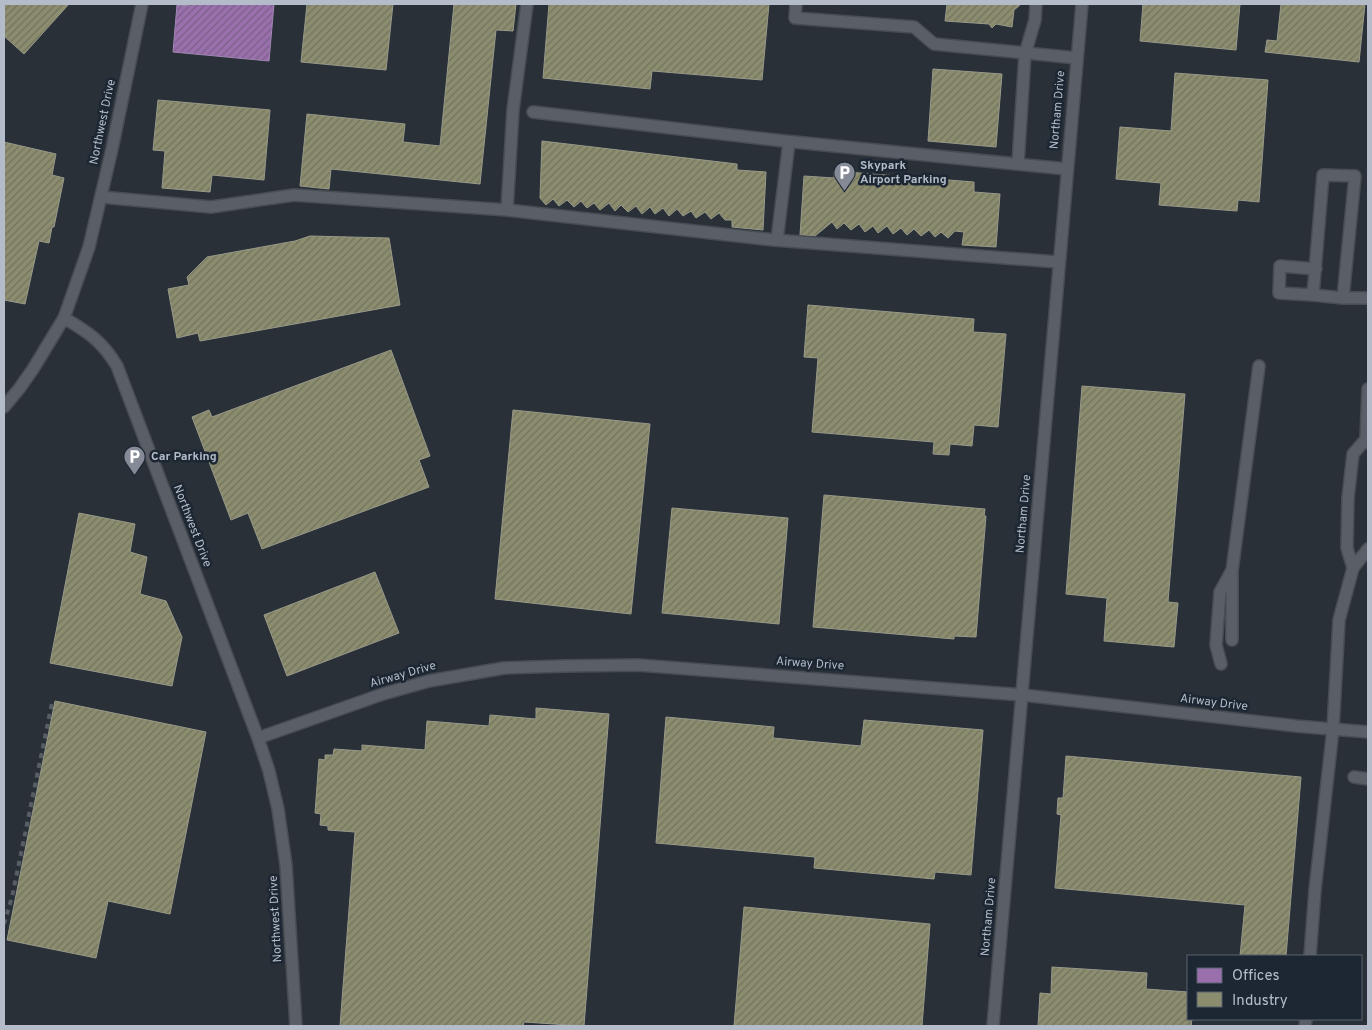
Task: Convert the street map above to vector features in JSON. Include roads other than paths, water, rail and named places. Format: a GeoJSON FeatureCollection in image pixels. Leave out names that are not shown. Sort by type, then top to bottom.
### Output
{"type":"FeatureCollection","features":[{"type":"Feature","properties":{"kind":"street","name":"Northwest Drive"},"geometry":{"type":"LineString","coordinates":[[142,4],[89,247],[64,318],[95,338],[109,352],[116,366],[269,771],[278,809],[286,865],[296,1026]]}},
{"type":"Feature","properties":{"kind":"street"},"geometry":{"type":"LineString","coordinates":[[507,210],[513,110],[527,4]]}},
{"type":"Feature","properties":{"kind":"street"},"geometry":{"type":"LineString","coordinates":[[796,4],[795,18],[914,27],[934,44],[1077,58]]}},
{"type":"Feature","properties":{"kind":"street"},"geometry":{"type":"LineString","coordinates":[[1018,164],[1025,54],[1035,20],[1036,4]]}},
{"type":"Feature","properties":{"kind":"street","name":"Northam Drive"},"geometry":{"type":"LineString","coordinates":[[993,1026],[1023,694],[1058,262],[1082,4]]}},
{"type":"Feature","properties":{"kind":"street"},"geometry":{"type":"LineString","coordinates":[[533,112],[789,142],[1067,169]]}},
{"type":"Feature","properties":{"kind":"street"},"geometry":{"type":"LineString","coordinates":[[777,240],[789,142]]}},
{"type":"Feature","properties":{"kind":"street"},"geometry":{"type":"LineString","coordinates":[[1313,296],[1324,175],[1355,176],[1343,298]]}},
{"type":"Feature","properties":{"kind":"street"},"geometry":{"type":"LineString","coordinates":[[101,197],[211,207],[294,195],[507,210],[777,240],[1058,262]]}},
{"type":"Feature","properties":{"kind":"street"},"geometry":{"type":"LineString","coordinates":[[1316,269],[1280,266],[1279,293],[1368,298]]}},
{"type":"Feature","properties":{"kind":"street"},"geometry":{"type":"LineString","coordinates":[[4,407],[33,369],[64,318]]}},
{"type":"Feature","properties":{"kind":"street"},"geometry":{"type":"LineString","coordinates":[[1232,640],[1232,571],[1258,366]]}},
{"type":"Feature","properties":{"kind":"street"},"geometry":{"type":"LineString","coordinates":[[1353,568],[1347,548],[1348,498],[1352,454],[1367,441],[1368,389]]}},
{"type":"Feature","properties":{"kind":"street"},"geometry":{"type":"LineString","coordinates":[[1310,955],[1315,890],[1333,730],[1339,620],[1353,568],[1368,549]]}},
{"type":"Feature","properties":{"kind":"street"},"geometry":{"type":"LineString","coordinates":[[1221,664],[1216,645],[1220,592],[1232,571]]}},
{"type":"Feature","properties":{"kind":"street","name":"Airway Drive"},"geometry":{"type":"LineString","coordinates":[[258,738],[383,694],[429,680],[504,668],[638,665],[1023,694],[1333,730],[1368,732]]}},
{"type":"Feature","properties":{"kind":"street"},"geometry":{"type":"LineString","coordinates":[[1354,777],[1368,779]]}},
{"type":"Feature","properties":{"kind":"railway"},"geometry":{"type":"LineString","coordinates":[[4,924],[12,897],[52,703]]}},
{"type":"Feature","properties":{"kind":"place","name":"Skypark Airport Parking"},"geometry":{"type":"Point","coordinates":[844,192]}},
{"type":"Feature","properties":{"kind":"place","name":"Car Parking"},"geometry":{"type":"Point","coordinates":[135,476]}}]}
